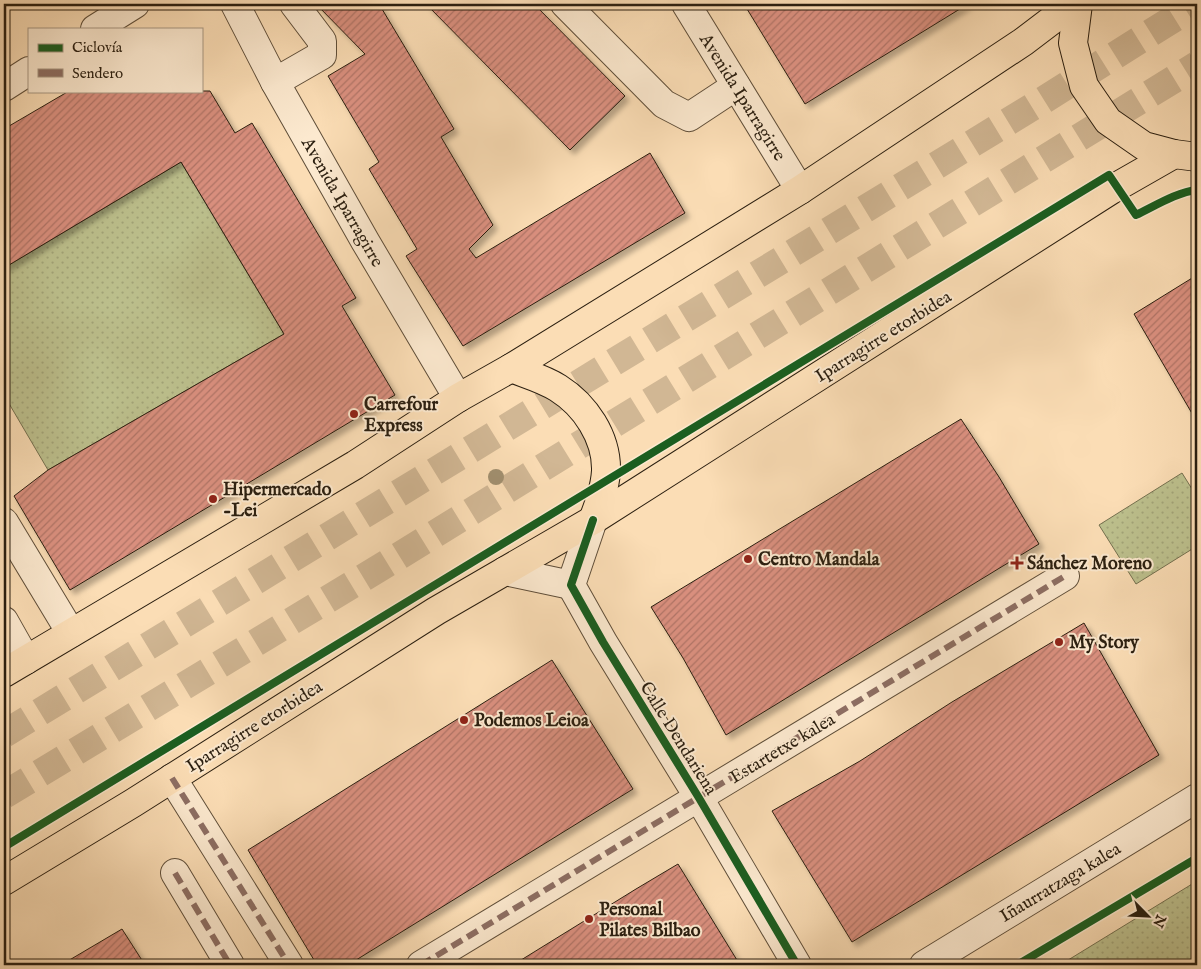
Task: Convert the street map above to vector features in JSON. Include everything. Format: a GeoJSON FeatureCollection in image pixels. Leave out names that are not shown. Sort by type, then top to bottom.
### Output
{"type":"FeatureCollection","features":[{"type":"Feature","properties":{"kind":"main road"},"geometry":{"type":"LineString","coordinates":[[15,667],[346,470],[406,430],[511,368],[800,190],[1023,42],[1073,4]]}},
{"type":"Feature","properties":{"kind":"main road"},"geometry":{"type":"LineString","coordinates":[[1078,4],[1073,43],[1084,86],[1108,121],[1144,146],[1186,155]]}},
{"type":"Feature","properties":{"kind":"main road","name":"Iparragirre etorbidea"},"geometry":{"type":"LineString","coordinates":[[4,881],[172,778],[436,610],[593,520],[1111,190],[1186,155]]}},
{"type":"Feature","properties":{"kind":"main road"},"geometry":{"type":"LineString","coordinates":[[511,368],[556,386],[576,401],[592,422],[602,445],[606,471],[602,496],[593,520]]}},
{"type":"Feature","properties":{"kind":"street"},"geometry":{"type":"LineString","coordinates":[[97,28],[135,4]]}},
{"type":"Feature","properties":{"kind":"street","name":"Avenida Iparragirre"},"geometry":{"type":"LineString","coordinates":[[235,4],[275,82],[370,250],[458,398]]}},
{"type":"Feature","properties":{"kind":"street"},"geometry":{"type":"LineString","coordinates":[[275,82],[322,55],[322,41],[294,4]]}},
{"type":"Feature","properties":{"kind":"street"},"geometry":{"type":"LineString","coordinates":[[565,4],[664,104],[689,117],[736,86]]}},
{"type":"Feature","properties":{"kind":"street","name":"Avenida Iparragirre"},"geometry":{"type":"LineString","coordinates":[[686,4],[800,190]]}},
{"type":"Feature","properties":{"kind":"street"},"geometry":{"type":"LineString","coordinates":[[4,87],[28,72]]}},
{"type":"Feature","properties":{"kind":"street"},"geometry":{"type":"LineString","coordinates":[[505,571],[571,585],[593,520]]}},
{"type":"Feature","properties":{"kind":"street"},"geometry":{"type":"LineString","coordinates":[[4,522],[72,633]]}},
{"type":"Feature","properties":{"kind":"street","name":"Estartetxe kalea"},"geometry":{"type":"LineString","coordinates":[[421,965],[1065,576]]}},
{"type":"Feature","properties":{"kind":"street","name":"Calle Dendariena"},"geometry":{"type":"LineString","coordinates":[[571,585],[603,642],[699,798],[798,965]]}},
{"type":"Feature","properties":{"kind":"street"},"geometry":{"type":"LineString","coordinates":[[4,621],[15,667]]}},
{"type":"Feature","properties":{"kind":"street"},"geometry":{"type":"LineString","coordinates":[[172,778],[289,965]]}},
{"type":"Feature","properties":{"kind":"street","name":"Iñaurratzaga kalea"},"geometry":{"type":"LineString","coordinates":[[924,965],[1197,798]]}},
{"type":"Feature","properties":{"kind":"street"},"geometry":{"type":"LineString","coordinates":[[175,873],[230,965]]}},
{"type":"Feature","properties":{"kind":"green space"},"geometry":{"type":"Polygon","coordinates":[[[181,162],[284,334],[48,470],[4,395],[4,268],[181,162]]]}},
{"type":"Feature","properties":{"kind":"green space"},"geometry":{"type":"Polygon","coordinates":[[[1182,473],[1197,497],[1197,546],[1136,584],[1099,525],[1182,473]]]}},
{"type":"Feature","properties":{"kind":"green space"},"geometry":{"type":"Polygon","coordinates":[[[1197,881],[1197,965],[1060,965],[1197,881]]]}},
{"type":"Feature","properties":{"kind":"building"},"geometry":{"type":"Polygon","coordinates":[[[316,4],[379,4],[454,129],[441,137],[493,225],[469,249],[476,258],[650,153],[685,213],[463,346],[406,256],[417,249],[369,169],[379,162],[328,76],[365,54],[316,4]]]}},
{"type":"Feature","properties":{"kind":"building"},"geometry":{"type":"Polygon","coordinates":[[[426,4],[534,4],[625,96],[570,150],[426,4]]]}},
{"type":"Feature","properties":{"kind":"building"},"geometry":{"type":"Polygon","coordinates":[[[744,4],[968,4],[805,104],[744,4]]]}},
{"type":"Feature","properties":{"kind":"building"},"geometry":{"type":"Polygon","coordinates":[[[210,91],[235,133],[252,123],[356,298],[342,306],[395,395],[70,590],[14,496],[48,470],[284,334],[181,162],[4,268],[4,129],[67,92],[210,91]]]}},
{"type":"Feature","properties":{"kind":"building"},"geometry":{"type":"Polygon","coordinates":[[[1197,275],[1197,422],[1134,314],[1197,275]]]}},
{"type":"Feature","properties":{"kind":"building"},"geometry":{"type":"Polygon","coordinates":[[[961,419],[999,477],[1039,544],[726,735],[683,658],[651,607],[961,419]]]}},
{"type":"Feature","properties":{"kind":"building"},"geometry":{"type":"Polygon","coordinates":[[[1084,623],[1159,755],[852,942],[772,811],[860,761],[952,702],[1084,623]]]}},
{"type":"Feature","properties":{"kind":"building"},"geometry":{"type":"Polygon","coordinates":[[[552,660],[633,789],[348,965],[317,965],[248,850],[552,660]]]}},
{"type":"Feature","properties":{"kind":"building"},"geometry":{"type":"Polygon","coordinates":[[[678,864],[740,965],[513,965],[636,889],[678,864]]]}},
{"type":"Feature","properties":{"kind":"building"},"geometry":{"type":"Polygon","coordinates":[[[122,929],[145,965],[61,965],[122,929]]]}},
{"type":"Feature","properties":{"kind":"tunnel"},"geometry":{"type":"LineString","coordinates":[[4,734],[1042,101],[1197,4]]}},
{"type":"Feature","properties":{"kind":"tunnel"},"geometry":{"type":"LineString","coordinates":[[4,795],[386,564],[1197,65]]}},
{"type":"Feature","properties":{"kind":"marked path"},"geometry":{"type":"LineString","coordinates":[[421,965],[1065,576]]}},
{"type":"Feature","properties":{"kind":"marked path"},"geometry":{"type":"LineString","coordinates":[[172,778],[289,965]]}},
{"type":"Feature","properties":{"kind":"marked path"},"geometry":{"type":"LineString","coordinates":[[175,873],[230,965]]}},
{"type":"Feature","properties":{"kind":"cycle path"},"geometry":{"type":"LineString","coordinates":[[4,847],[1109,175],[1136,215],[1174,196],[1197,190]]}},
{"type":"Feature","properties":{"kind":"cycle path"},"geometry":{"type":"LineString","coordinates":[[593,520],[571,585],[603,642],[699,798],[797,965]]}},
{"type":"Feature","properties":{"kind":"cycle path"},"geometry":{"type":"LineString","coordinates":[[1017,965],[1197,858]]}},
{"type":"Feature","properties":{"kind":"place","name":"Carrefour Express"},"geometry":{"type":"Point","coordinates":[354,414]}},
{"type":"Feature","properties":{"kind":"place","name":"Hipermercado -Lei"},"geometry":{"type":"Point","coordinates":[213,499]}},
{"type":"Feature","properties":{"kind":"place","name":"Centro Mandala"},"geometry":{"type":"Point","coordinates":[748,559]}},
{"type":"Feature","properties":{"kind":"place","name":"Sánchez Moreno"},"geometry":{"type":"Point","coordinates":[1017,563]}},
{"type":"Feature","properties":{"kind":"place","name":"My Story"},"geometry":{"type":"Point","coordinates":[1059,642]}},
{"type":"Feature","properties":{"kind":"place","name":"Podemos Leioa"},"geometry":{"type":"Point","coordinates":[464,720]}},
{"type":"Feature","properties":{"kind":"place","name":"Personal Pilates Bilbao"},"geometry":{"type":"Point","coordinates":[589,919]}}]}
